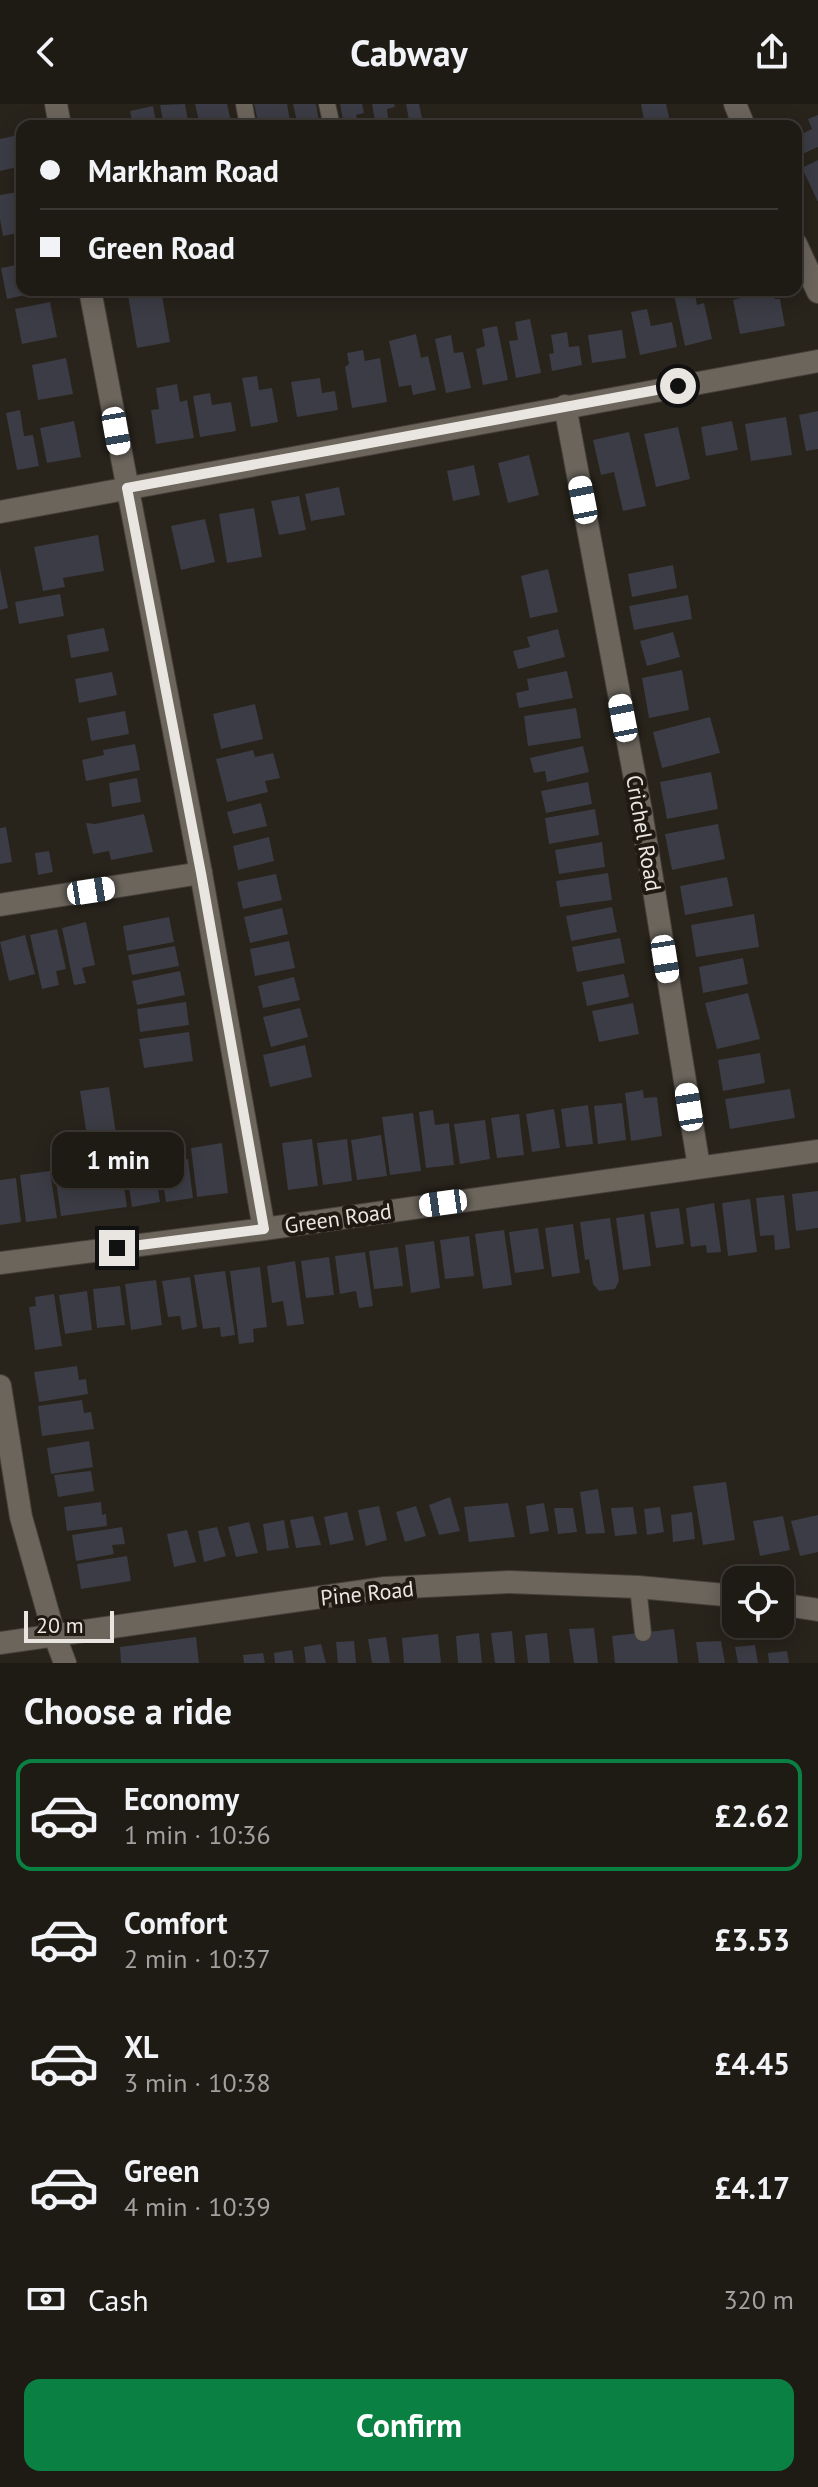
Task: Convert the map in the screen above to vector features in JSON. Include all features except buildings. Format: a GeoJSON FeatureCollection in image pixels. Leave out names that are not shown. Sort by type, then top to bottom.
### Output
{"type":"FeatureCollection","features":[{"type":"Feature","properties":{"kind":"street"},"geometry":{"type":"LineString","coordinates":[[802,257],[818,292]]}},
{"type":"Feature","properties":{"kind":"street"},"geometry":{"type":"LineString","coordinates":[[91,296],[201,873],[264,1229]]}},
{"type":"Feature","properties":{"kind":"street"},"geometry":{"type":"LineString","coordinates":[[0,512],[818,361]]}},
{"type":"Feature","properties":{"kind":"street","name":"Crichel Road"},"geometry":{"type":"LineString","coordinates":[[565,406],[641,811],[699,1167]]}},
{"type":"Feature","properties":{"kind":"street"},"geometry":{"type":"LineString","coordinates":[[0,905],[201,873]]}},
{"type":"Feature","properties":{"kind":"street","name":"Green Road"},"geometry":{"type":"LineString","coordinates":[[0,1263],[818,1151]]}},
{"type":"Feature","properties":{"kind":"street"},"geometry":{"type":"LineString","coordinates":[[0,1386],[21,1517],[65,1663]]}},
{"type":"Feature","properties":{"kind":"street","name":"Pine Road"},"geometry":{"type":"LineString","coordinates":[[0,1643],[385,1588],[509,1582],[638,1587],[722,1595]]}},
{"type":"Feature","properties":{"kind":"street"},"geometry":{"type":"LineString","coordinates":[[794,1606],[818,1610]]}},
{"type":"Feature","properties":{"kind":"lane"},"geometry":{"type":"LineString","coordinates":[[638,1587],[643,1633]]}},
{"type":"Feature","properties":{"kind":"route"},"geometry":{"type":"LineString","coordinates":[[117,1248],[264,1229],[201,873],[127,488],[678,386]]}}]}
